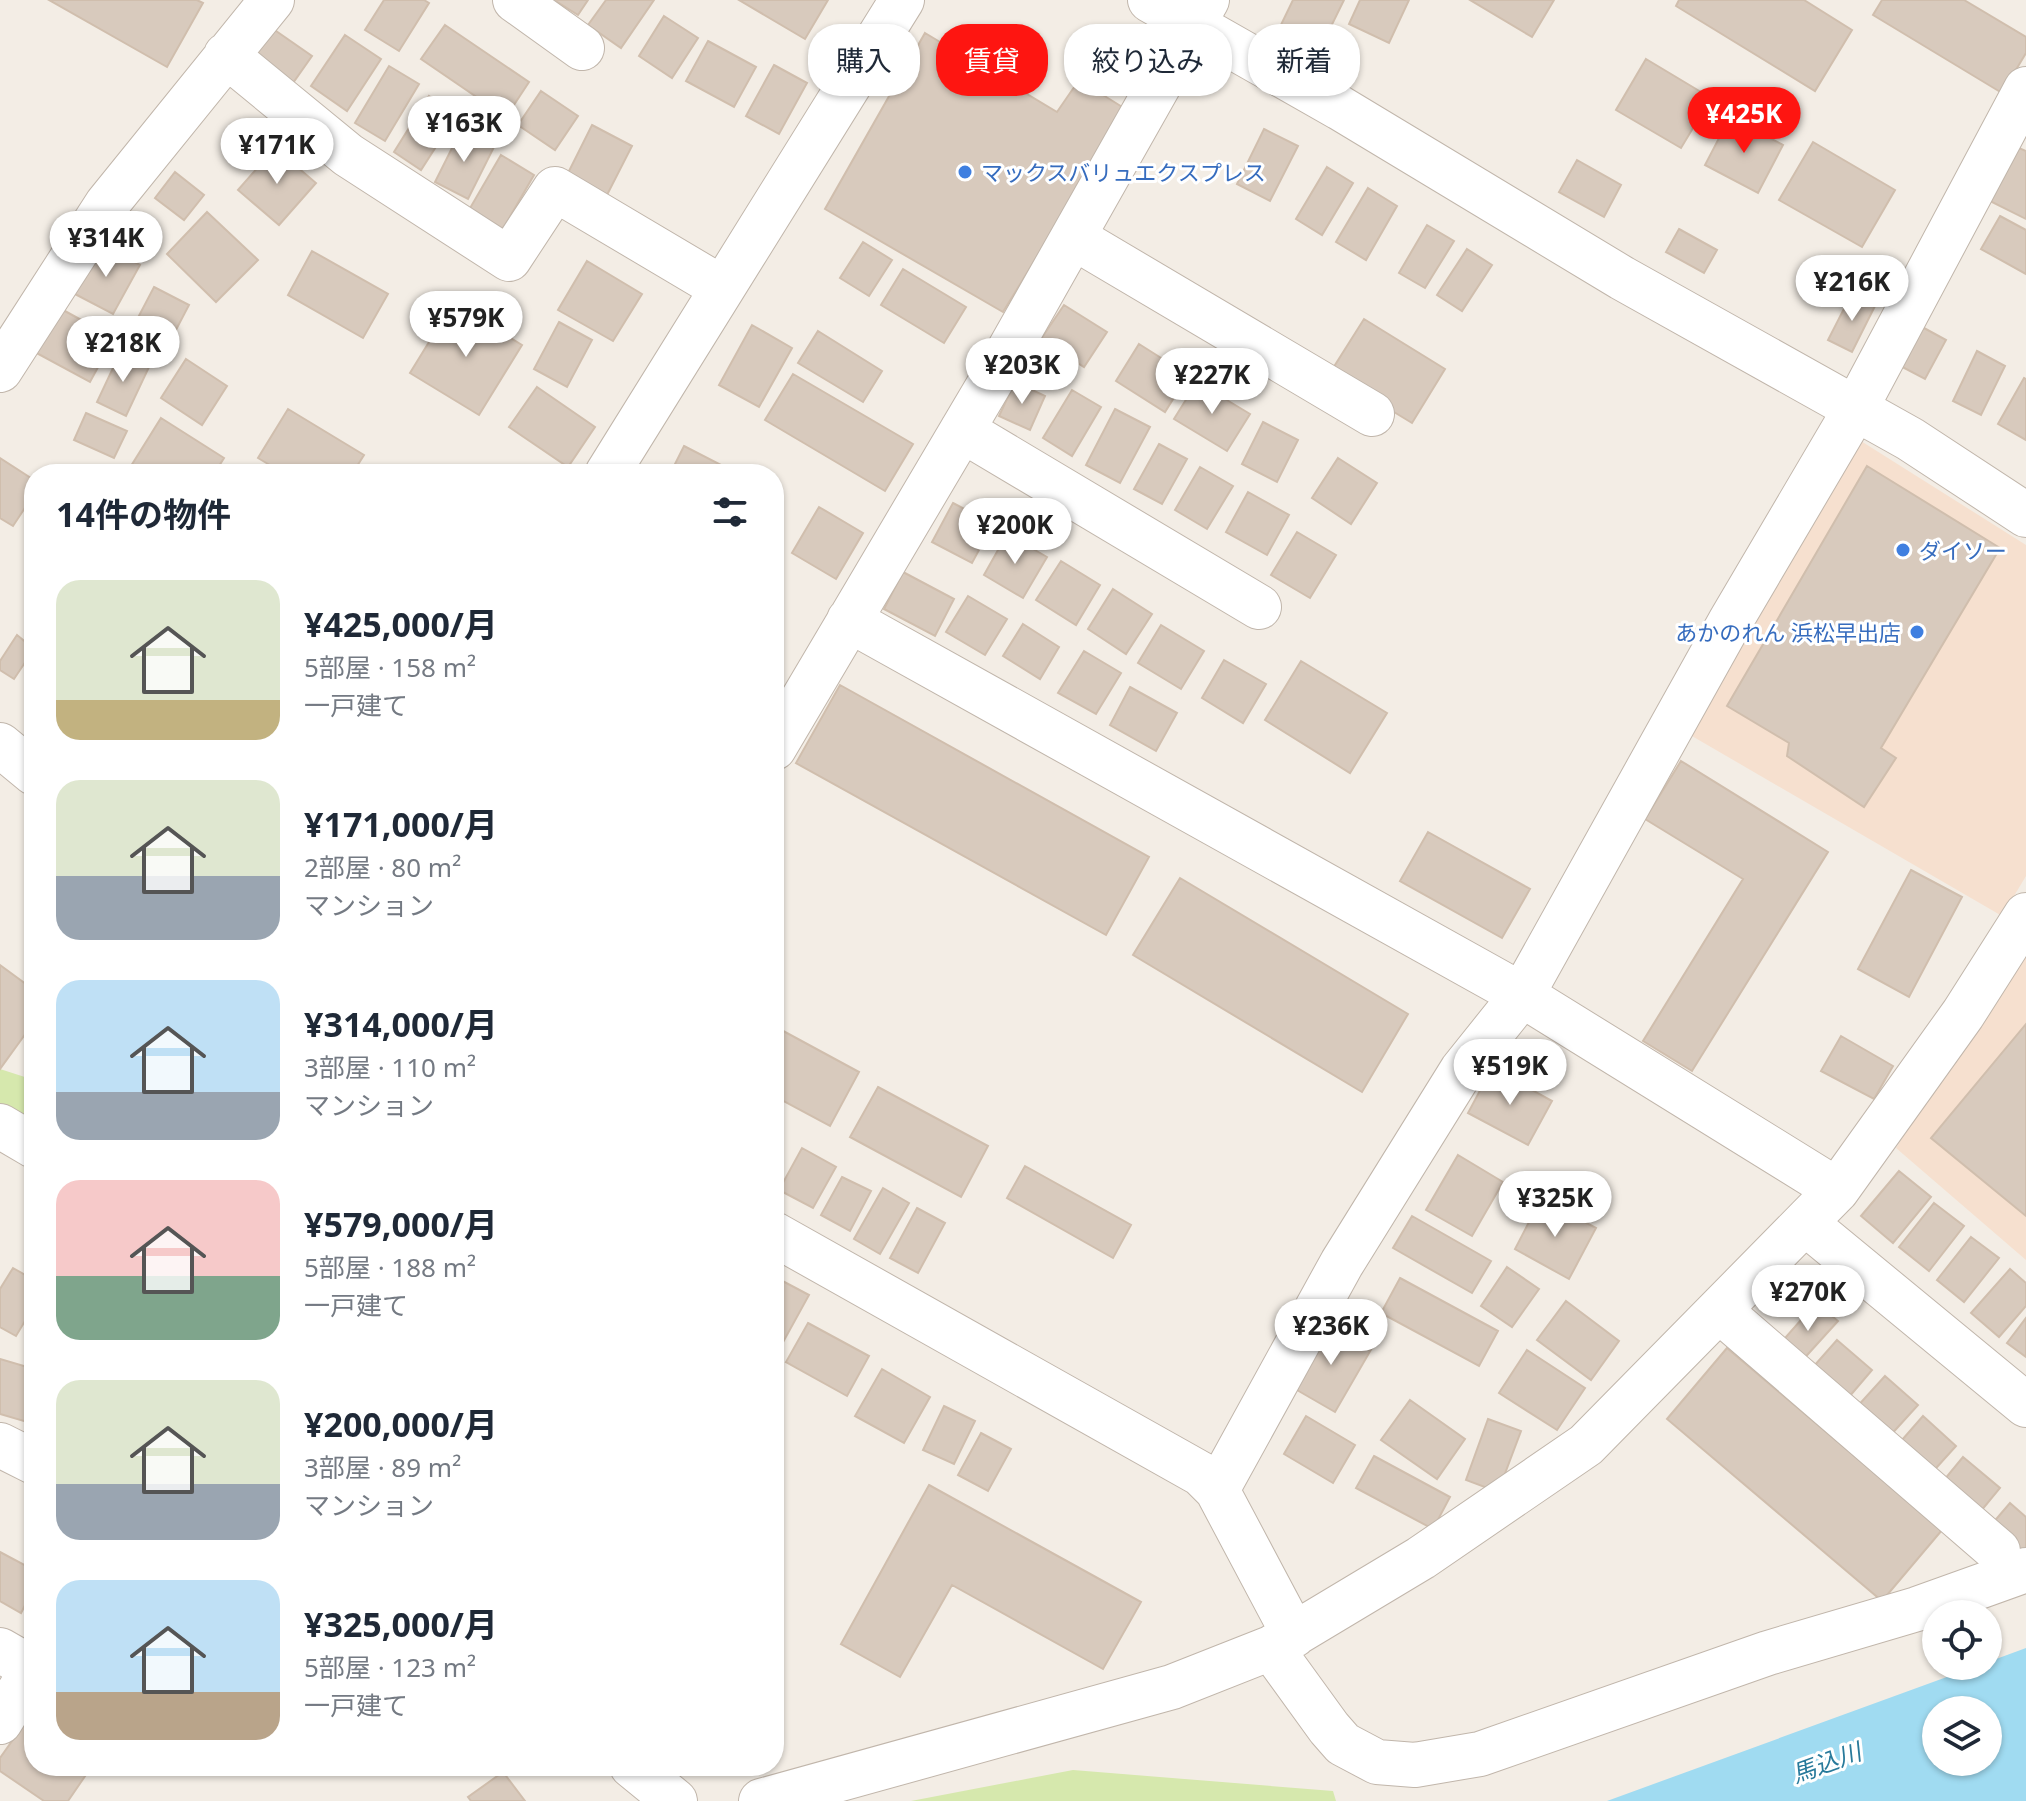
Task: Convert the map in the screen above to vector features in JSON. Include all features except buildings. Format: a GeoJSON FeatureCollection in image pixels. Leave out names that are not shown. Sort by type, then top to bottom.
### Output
{"type":"FeatureCollection","features":[{"type":"Feature","properties":{"kind":"street"},"geometry":{"type":"LineString","coordinates":[[515,0],[582,48]]}},
{"type":"Feature","properties":{"kind":"street"},"geometry":{"type":"LineString","coordinates":[[613,464],[902,0]]}},
{"type":"Feature","properties":{"kind":"street"},"geometry":{"type":"LineString","coordinates":[[1150,0],[1200,12],[1340,108],[1622,278],[1910,439],[2026,515]]}},
{"type":"Feature","properties":{"kind":"street"},"geometry":{"type":"LineString","coordinates":[[784,731],[962,430],[1200,12]]}},
{"type":"Feature","properties":{"kind":"street"},"geometry":{"type":"LineString","coordinates":[[0,370],[107,204],[244,22],[348,155],[509,259],[555,189],[722,288]]}},
{"type":"Feature","properties":{"kind":"street"},"geometry":{"type":"LineString","coordinates":[[1217,1490],[1350,1250],[1462,1070],[1522,995],[1730,622],[1856,408],[2026,89]]}},
{"type":"Feature","properties":{"kind":"street"},"geometry":{"type":"LineString","coordinates":[[1073,237],[1372,414]]}},
{"type":"Feature","properties":{"kind":"street"},"geometry":{"type":"LineString","coordinates":[[962,430],[1259,607]]}},
{"type":"Feature","properties":{"kind":"street"},"geometry":{"type":"LineString","coordinates":[[849,620],[1522,995],[1837,1190]]}},
{"type":"Feature","properties":{"kind":"street"},"geometry":{"type":"LineString","coordinates":[[0,745],[24,765]]}},
{"type":"Feature","properties":{"kind":"street"},"geometry":{"type":"LineString","coordinates":[[761,1801],[1172,1687],[1282,1641],[1421,1558],[1586,1445],[1837,1190],[1963,1014],[2026,915]]}},
{"type":"Feature","properties":{"kind":"street"},"geometry":{"type":"LineString","coordinates":[[0,1126],[24,1140]]}},
{"type":"Feature","properties":{"kind":"street"},"geometry":{"type":"LineString","coordinates":[[1805,1223],[2026,1405]]}},
{"type":"Feature","properties":{"kind":"street"},"geometry":{"type":"LineString","coordinates":[[784,1240],[1201,1474],[1217,1490],[1282,1641],[1329,1728],[1343,1744],[1377,1762],[1415,1765],[1480,1754],[1768,1653],[1917,1609],[2012,1560],[1720,1311]]}},
{"type":"Feature","properties":{"kind":"street"},"geometry":{"type":"LineString","coordinates":[[0,1445],[24,1457]]}},
{"type":"Feature","properties":{"kind":"street"},"geometry":{"type":"LineString","coordinates":[[0,1650],[24,1663]]}},
{"type":"Feature","properties":{"kind":"street"},"geometry":{"type":"LineString","coordinates":[[0,1722],[24,1684]]}},
{"type":"Feature","properties":{"kind":"street"},"geometry":{"type":"LineString","coordinates":[[644,1776],[675,1801]]}},
{"type":"Feature","properties":{"kind":"shaded area"},"geometry":{"type":"Polygon","coordinates":[[[1853,436],[2026,545],[2026,876],[2002,916],[1685,732],[1853,436]]]}},
{"type":"Feature","properties":{"kind":"shaded area"},"geometry":{"type":"Polygon","coordinates":[[[2026,941],[2026,1260],[1896,1148],[2026,941]]]}},
{"type":"Feature","properties":{"kind":"green space"},"geometry":{"type":"Polygon","coordinates":[[[0,1069],[24,1077],[24,1129],[0,1114],[0,1069]]]}},
{"type":"Feature","properties":{"kind":"green space"},"geometry":{"type":"Polygon","coordinates":[[[1073,1770],[1333,1791],[1336,1801],[911,1801],[1073,1770]]]}},
{"type":"Feature","properties":{"kind":"water","name":"馬込川"},"geometry":{"type":"Polygon","coordinates":[[[2026,1648],[2026,1801],[1607,1801],[1939,1680],[2002,1680],[2002,1657],[2026,1648]]]}},
{"type":"Feature","properties":{"kind":"place","name":"マックスバリュエクスプレス"},"geometry":{"type":"Point","coordinates":[965,172]}},
{"type":"Feature","properties":{"kind":"place","name":"ダイソー"},"geometry":{"type":"Point","coordinates":[1903,550]}},
{"type":"Feature","properties":{"kind":"place","name":"あかのれん 浜松早出店"},"geometry":{"type":"Point","coordinates":[1917,632]}}]}
